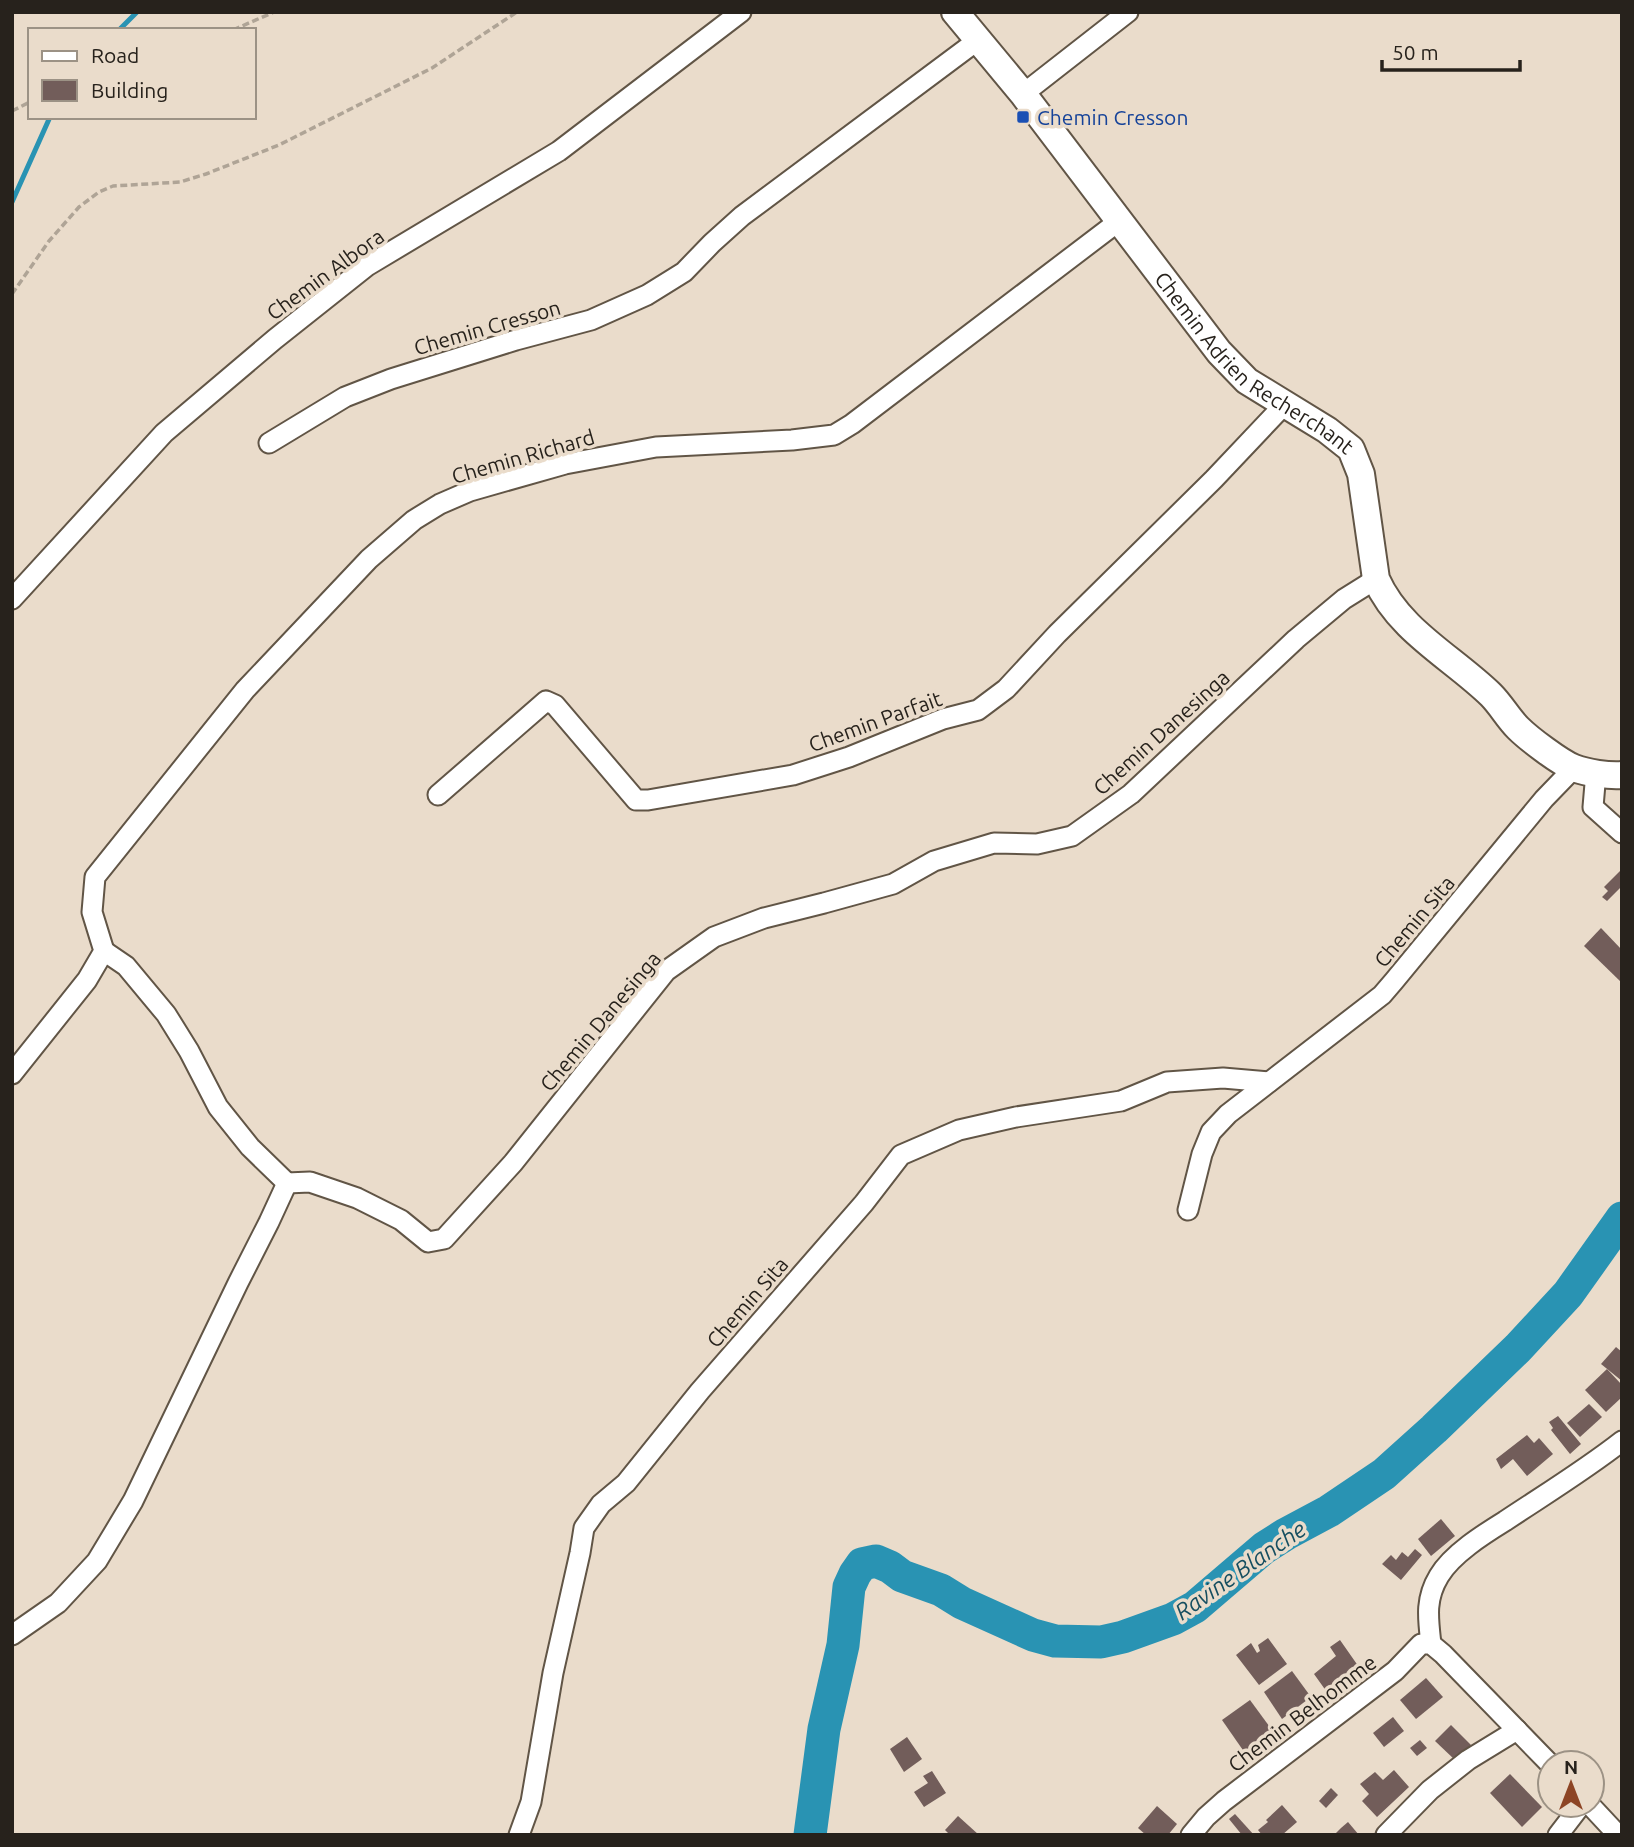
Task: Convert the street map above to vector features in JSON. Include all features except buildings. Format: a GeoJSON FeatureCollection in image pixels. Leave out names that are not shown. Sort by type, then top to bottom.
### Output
{"type":"FeatureCollection","features":[{"type":"Feature","properties":{"kind":"main road","name":"Chemin Adrien Recherchant"},"geometry":{"type":"LineString","coordinates":[[956,12],[1023,94],[1219,352],[1247,381],[1327,430],[1350,449],[1361,474],[1376,579],[1382,593],[1403,620],[1492,696],[1517,727],[1543,748],[1597,772]]}},
{"type":"Feature","properties":{"kind":"street","name":"Chemin Albora"},"geometry":{"type":"LineString","coordinates":[[12,599],[164,433],[275,339],[367,266],[559,151],[741,12]]}},
{"type":"Feature","properties":{"kind":"street"},"geometry":{"type":"LineString","coordinates":[[1023,94],[1128,12]]}},
{"type":"Feature","properties":{"kind":"street","name":"Chemin Cresson"},"geometry":{"type":"LineString","coordinates":[[269,443],[345,397],[391,379],[591,320],[647,295],[684,272],[743,216],[978,40]]}},
{"type":"Feature","properties":{"kind":"street","name":"Chemin Richard"},"geometry":{"type":"LineString","coordinates":[[104,951],[92,912],[95,877],[245,690],[369,559],[414,520],[440,504],[470,491],[565,464],[656,447],[792,440],[834,435],[1119,221]]}},
{"type":"Feature","properties":{"kind":"street","name":"Chemin Parfait"},"geometry":{"type":"LineString","coordinates":[[438,795],[545,701],[555,705],[636,800],[793,775],[849,757],[943,719],[978,710],[1006,689],[1057,634],[1214,480],[1284,405]]}},
{"type":"Feature","properties":{"kind":"street","name":"Chemin Danesinga"},"geometry":{"type":"LineString","coordinates":[[287,1183],[310,1182],[357,1198],[401,1220],[428,1242],[444,1239],[513,1163],[666,971],[714,937],[764,918],[893,884],[934,860],[994,843],[1037,844],[1072,836],[1131,794],[1296,639],[1345,599],[1376,579]]}},
{"type":"Feature","properties":{"kind":"street"},"geometry":{"type":"LineString","coordinates":[[1597,772],[1593,807],[1622,833]]}},
{"type":"Feature","properties":{"kind":"street","name":"Chemin Sita"},"geometry":{"type":"LineString","coordinates":[[1188,1210],[1202,1154],[1211,1132],[1228,1114],[1388,988],[1544,799],[1597,772]]}},
{"type":"Feature","properties":{"kind":"street"},"geometry":{"type":"LineString","coordinates":[[12,1074],[87,980],[104,951],[126,966],[166,1014],[218,1107],[250,1147],[287,1183],[133,1501],[97,1561],[58,1603],[12,1635]]}},
{"type":"Feature","properties":{"kind":"street","name":"Chemin Sita"},"geometry":{"type":"LineString","coordinates":[[519,1835],[531,1802],[553,1673],[584,1528],[601,1504],[626,1483],[700,1391],[864,1203],[901,1155],[959,1130],[1016,1116],[1121,1101],[1167,1082],[1223,1078],[1269,1082]]}},
{"type":"Feature","properties":{"kind":"street"},"geometry":{"type":"LineString","coordinates":[[1536,1750],[1437,1649],[1427,1610],[1432,1592],[1439,1575],[1450,1562],[1486,1533],[1622,1441]]}},
{"type":"Feature","properties":{"kind":"street","name":"Chemin Belhomme"},"geometry":{"type":"LineString","coordinates":[[1191,1835],[1224,1801],[1395,1671],[1421,1644],[1437,1649]]}},
{"type":"Feature","properties":{"kind":"street"},"geometry":{"type":"LineString","coordinates":[[1386,1835],[1430,1790],[1468,1760],[1517,1730]]}},
{"type":"Feature","properties":{"kind":"street"},"geometry":{"type":"LineString","coordinates":[[1558,1835],[1570,1819]]}},
{"type":"Feature","properties":{"kind":"street"},"geometry":{"type":"LineString","coordinates":[[1603,1819],[1618,1835]]}},
{"type":"Feature","properties":{"kind":"path"},"geometry":{"type":"LineString","coordinates":[[238,28],[274,12]]}},
{"type":"Feature","properties":{"kind":"path"},"geometry":{"type":"LineString","coordinates":[[12,294],[49,241],[79,207],[99,192],[113,186],[180,182],[279,145],[432,68],[517,12]]}},
{"type":"Feature","properties":{"kind":"path"},"geometry":{"type":"LineString","coordinates":[[12,111],[28,103]]}},
{"type":"Feature","properties":{"kind":"waterway"},"geometry":{"type":"LineString","coordinates":[[121,28],[137,12]]}},
{"type":"Feature","properties":{"kind":"waterway"},"geometry":{"type":"LineString","coordinates":[[12,202],[49,119]]}},
{"type":"Feature","properties":{"kind":"waterway","name":"Ravine Blanche"},"geometry":{"type":"LineString","coordinates":[[810,1835],[824,1729],[843,1645],[849,1587],[862,1564],[876,1561],[902,1576],[941,1590],[962,1603],[1033,1635],[1055,1641],[1101,1642],[1173,1619],[1195,1607],[1264,1548],[1329,1511],[1384,1474],[1518,1348],[1568,1294],[1622,1218]]}},
{"type":"Feature","properties":{"kind":"place","name":"Chemin Cresson"},"geometry":{"type":"Point","coordinates":[1023,117]}}]}
